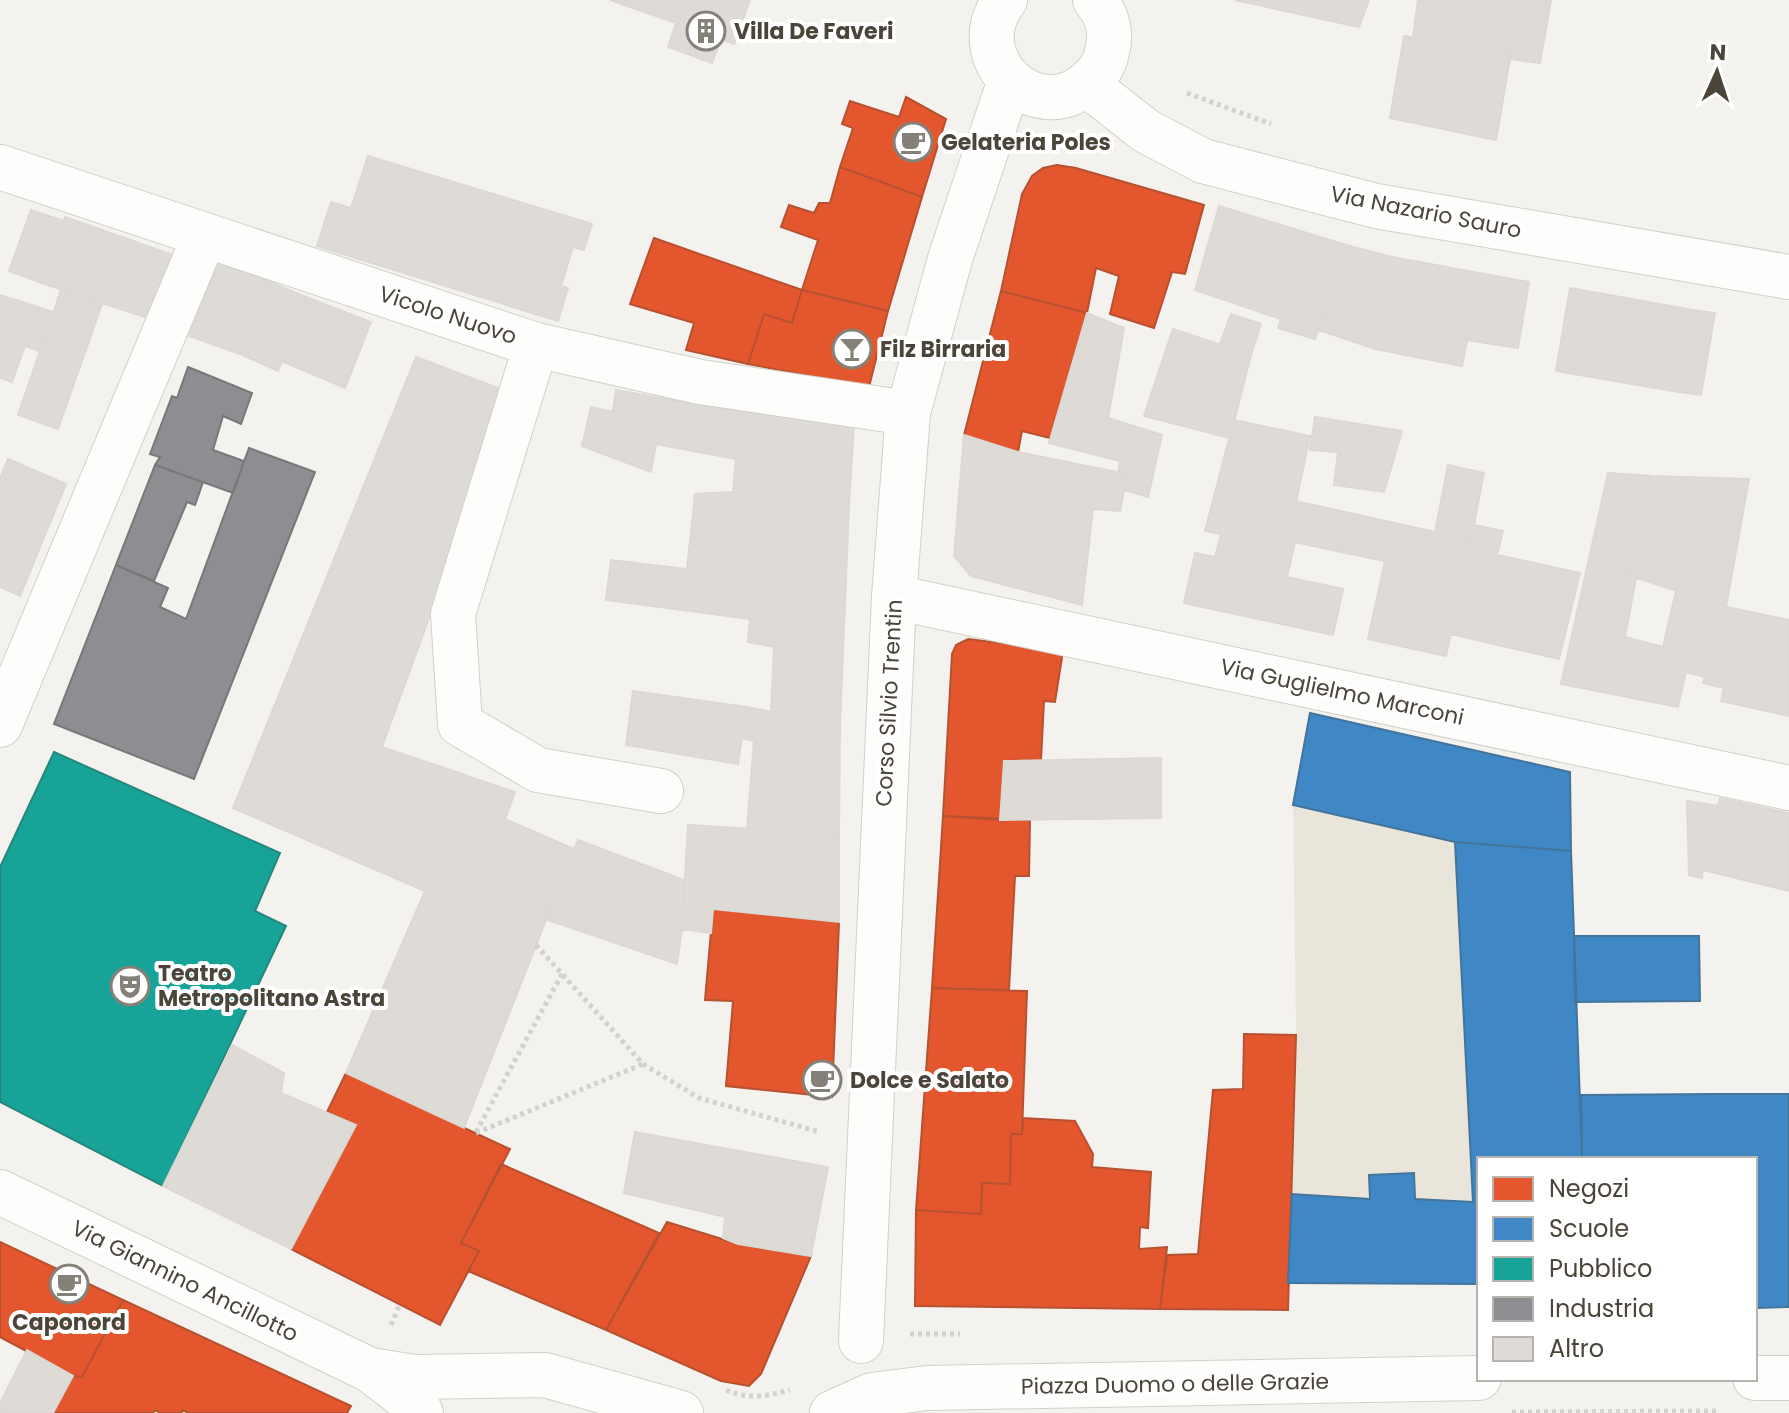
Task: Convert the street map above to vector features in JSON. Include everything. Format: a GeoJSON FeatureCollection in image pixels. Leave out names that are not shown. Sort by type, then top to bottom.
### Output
{"type":"FeatureCollection","features":[{"type":"Feature","properties":{"kind":"street"},"geometry":{"type":"LineString","coordinates":[[1005,0],[994,18],[991,42],[997,63],[1010,80],[1030,93],[1051,96],[1067,94],[1086,84],[1103,64],[1109,32],[1106,16],[1095,0]]}},
{"type":"Feature","properties":{"kind":"street","name":"Corso Silvio Trentin"},"geometry":{"type":"LineString","coordinates":[[861,1341],[894,597],[908,413],[950,259],[1010,80]]}},
{"type":"Feature","properties":{"kind":"street","name":"Via Nazario Sauro"},"geometry":{"type":"LineString","coordinates":[[1086,84],[1146,131],[1203,161],[1376,206],[1789,277]]}},
{"type":"Feature","properties":{"kind":"street","name":"Vicolo Nuovo"},"geometry":{"type":"LineString","coordinates":[[0,167],[536,345],[700,382],[908,413]]}},
{"type":"Feature","properties":{"kind":"street"},"geometry":{"type":"LineString","coordinates":[[0,725],[205,235]]}},
{"type":"Feature","properties":{"kind":"street"},"geometry":{"type":"LineString","coordinates":[[536,345],[453,614],[460,724],[538,770],[661,791]]}},
{"type":"Feature","properties":{"kind":"street","name":"Via Guglielmo Marconi"},"geometry":{"type":"LineString","coordinates":[[894,597],[1789,788]]}},
{"type":"Feature","properties":{"kind":"street","name":"Via Giannino Ancillotto"},"geometry":{"type":"LineString","coordinates":[[1,1196],[370,1370]]}},
{"type":"Feature","properties":{"kind":"street"},"geometry":{"type":"LineString","coordinates":[[370,1370],[418,1407],[421,1413]]}},
{"type":"Feature","properties":{"kind":"street"},"geometry":{"type":"LineString","coordinates":[[370,1370],[414,1377],[545,1375],[681,1413]]}},
{"type":"Feature","properties":{"kind":"street","name":"Piazza Duomo o delle Grazie"},"geometry":{"type":"LineString","coordinates":[[846,1407],[927,1388],[1477,1378]]}},
{"type":"Feature","properties":{"kind":"street"},"geometry":{"type":"LineString","coordinates":[[1757,1378],[1789,1378]]}},
{"type":"Feature","properties":{"kind":"street"},"geometry":{"type":"LineString","coordinates":[[1483,1413],[1486,1381]]}},
{"type":"Feature","properties":{"kind":"path"},"geometry":{"type":"LineString","coordinates":[[1181,91],[1278,127]]}},
{"type":"Feature","properties":{"kind":"path"},"geometry":{"type":"LineString","coordinates":[[536,945],[643,1064],[699,1098],[830,1134]]}},
{"type":"Feature","properties":{"kind":"path"},"geometry":{"type":"LineString","coordinates":[[562,974],[476,1133],[643,1064]]}},
{"type":"Feature","properties":{"kind":"path"},"geometry":{"type":"LineString","coordinates":[[399,1306],[391,1324],[405,1330]]}},
{"type":"Feature","properties":{"kind":"path"},"geometry":{"type":"LineString","coordinates":[[861,1341],[898,1335],[963,1335]]}},
{"type":"Feature","properties":{"kind":"path"},"geometry":{"type":"LineString","coordinates":[[714,1385],[740,1396],[755,1398],[792,1389]]}},
{"type":"Feature","properties":{"kind":"path"},"geometry":{"type":"LineString","coordinates":[[1483,1413],[1634,1409],[1727,1411]]}},
{"type":"Feature","properties":{"kind":"shaded area"},"geometry":{"type":"Polygon","coordinates":[[[1310,713],[1570,772],[1582,1157],[1477,1157],[1477,1284],[1288,1283],[1296,1035],[1293,805],[1310,713]]]}},
{"type":"Feature","properties":{"kind":"building: Negozi"},"geometry":{"type":"Polygon","coordinates":[[[906,97],[946,119],[922,197],[840,167],[853,128],[842,124],[850,101],[899,117],[906,97]]]}},
{"type":"Feature","properties":{"kind":"building: Negozi"},"geometry":{"type":"Polygon","coordinates":[[[1057,165],[1204,205],[1185,274],[1172,272],[1154,328],[1110,314],[1119,276],[1096,268],[1087,313],[1001,291],[1022,194],[1032,176],[1043,168],[1057,165]]]}},
{"type":"Feature","properties":{"kind":"building: Negozi"},"geometry":{"type":"Polygon","coordinates":[[[840,167],[922,197],[888,311],[802,290],[818,240],[781,227],[789,205],[814,213],[819,203],[830,203],[840,167]]]}},
{"type":"Feature","properties":{"kind":"building: Negozi"},"geometry":{"type":"Polygon","coordinates":[[[654,238],[802,290],[792,323],[764,314],[748,364],[686,350],[694,323],[630,304],[654,238]]]}},
{"type":"Feature","properties":{"kind":"building: Negozi"},"geometry":{"type":"Polygon","coordinates":[[[802,290],[888,311],[869,387],[748,364],[764,314],[792,323],[802,290]]]}},
{"type":"Feature","properties":{"kind":"building: Negozi"},"geometry":{"type":"Polygon","coordinates":[[[1001,291],[1087,313],[1050,438],[1022,431],[1018,452],[964,435],[1001,291]]]}},
{"type":"Feature","properties":{"kind":"building: Negozi"},"geometry":{"type":"Polygon","coordinates":[[[968,639],[1063,651],[1055,702],[1044,701],[1041,760],[1004,761],[1000,820],[943,816],[952,654],[956,645],[968,639]]]}},
{"type":"Feature","properties":{"kind":"building: Negozi"},"geometry":{"type":"Polygon","coordinates":[[[943,816],[1030,820],[1029,876],[1015,876],[1009,990],[932,988],[943,816]]]}},
{"type":"Feature","properties":{"kind":"building: Negozi"},"geometry":{"type":"Polygon","coordinates":[[[713,909],[839,922],[832,1097],[726,1086],[733,1001],[705,1000],[713,909]]]}},
{"type":"Feature","properties":{"kind":"building: Negozi"},"geometry":{"type":"Polygon","coordinates":[[[932,988],[1027,991],[1022,1134],[1011,1134],[1010,1184],[982,1183],[981,1214],[916,1210],[932,988]]]}},
{"type":"Feature","properties":{"kind":"building: Negozi"},"geometry":{"type":"Polygon","coordinates":[[[1244,1034],[1296,1035],[1288,1310],[1160,1309],[1167,1255],[1198,1254],[1213,1090],[1243,1089],[1244,1034]]]}},
{"type":"Feature","properties":{"kind":"building: Negozi"},"geometry":{"type":"Polygon","coordinates":[[[346,1073],[510,1149],[461,1243],[479,1251],[440,1325],[291,1249],[356,1125],[327,1112],[346,1073]]]}},
{"type":"Feature","properties":{"kind":"building: Negozi"},"geometry":{"type":"Polygon","coordinates":[[[1023,1118],[1075,1121],[1093,1154],[1092,1167],[1151,1172],[1148,1228],[1140,1227],[1139,1249],[1167,1247],[1160,1309],[915,1306],[916,1210],[981,1214],[982,1183],[1010,1184],[1011,1134],[1022,1134],[1023,1118]]]}},
{"type":"Feature","properties":{"kind":"building: Negozi"},"geometry":{"type":"Polygon","coordinates":[[[501,1164],[659,1233],[606,1330],[468,1271],[479,1251],[461,1243],[501,1164]]]}},
{"type":"Feature","properties":{"kind":"building: Negozi"},"geometry":{"type":"Polygon","coordinates":[[[667,1222],[738,1244],[811,1256],[761,1374],[749,1386],[721,1381],[606,1330],[667,1222]]]}},
{"type":"Feature","properties":{"kind":"building: Negozi"},"geometry":{"type":"Polygon","coordinates":[[[0,1242],[123,1300],[82,1377],[73,1376],[0,1337],[0,1242]]]}},
{"type":"Feature","properties":{"kind":"building: Negozi"},"geometry":{"type":"Polygon","coordinates":[[[123,1300],[351,1406],[347,1413],[188,1413],[183,1410],[181,1413],[160,1413],[155,1410],[153,1413],[53,1413],[73,1376],[82,1377],[123,1300]]]}},
{"type":"Feature","properties":{"kind":"building: Scuole"},"geometry":{"type":"Polygon","coordinates":[[[1310,713],[1570,772],[1571,851],[1455,842],[1293,805],[1310,713]]]}},
{"type":"Feature","properties":{"kind":"building: Scuole"},"geometry":{"type":"Polygon","coordinates":[[[1455,842],[1571,851],[1582,1157],[1477,1157],[1477,1284],[1288,1283],[1292,1194],[1370,1199],[1369,1175],[1414,1173],[1415,1199],[1473,1202],[1455,842]]]}},
{"type":"Feature","properties":{"kind":"building: Scuole"},"geometry":{"type":"Polygon","coordinates":[[[1574,936],[1699,936],[1700,1001],[1575,1002],[1574,936]]]}},
{"type":"Feature","properties":{"kind":"building: Scuole"},"geometry":{"type":"Polygon","coordinates":[[[1789,1094],[1789,1307],[1757,1308],[1757,1157],[1582,1157],[1581,1095],[1789,1094]]]}},
{"type":"Feature","properties":{"kind":"building: Pubblico","name":"Teatro Metropolitano Astra"},"geometry":{"type":"Polygon","coordinates":[[[54,752],[280,853],[255,911],[286,926],[163,1186],[0,1102],[0,867],[54,752]]]}},
{"type":"Feature","properties":{"kind":"building: Industria"},"geometry":{"type":"Polygon","coordinates":[[[188,367],[252,393],[241,424],[223,416],[213,450],[244,461],[233,493],[155,465],[160,457],[150,454],[172,396],[177,398],[188,367]]]}},
{"type":"Feature","properties":{"kind":"building: Industria"},"geometry":{"type":"Polygon","coordinates":[[[249,448],[315,472],[194,779],[54,724],[116,565],[168,588],[160,607],[186,619],[249,448]]]}},
{"type":"Feature","properties":{"kind":"building: Industria"},"geometry":{"type":"Polygon","coordinates":[[[155,465],[203,482],[195,505],[187,502],[154,581],[116,565],[155,465]]]}},
{"type":"Feature","properties":{"kind":"building: Altro","name":"Villa De Faveri"},"geometry":{"type":"Polygon","coordinates":[[[610,0],[750,0],[734,44],[721,39],[712,63],[668,47],[676,23],[610,0]]]}},
{"type":"Feature","properties":{"kind":"building: Altro"},"geometry":{"type":"Polygon","coordinates":[[[1235,0],[1369,0],[1359,27],[1235,0]]]}},
{"type":"Feature","properties":{"kind":"building: Altro"},"geometry":{"type":"Polygon","coordinates":[[[1418,0],[1551,0],[1540,63],[1509,59],[1516,15],[1460,6],[1455,44],[1413,37],[1418,0]]]}},
{"type":"Feature","properties":{"kind":"building: Altro"},"geometry":{"type":"Polygon","coordinates":[[[1460,6],[1516,15],[1511,53],[1455,44],[1460,6]]]}},
{"type":"Feature","properties":{"kind":"building: Altro"},"geometry":{"type":"Polygon","coordinates":[[[1404,36],[1511,53],[1496,140],[1390,118],[1404,36]]]}},
{"type":"Feature","properties":{"kind":"building: Altro"},"geometry":{"type":"Polygon","coordinates":[[[368,156],[592,224],[584,250],[573,247],[561,286],[568,288],[558,321],[317,246],[331,202],[351,208],[368,156]]]}},
{"type":"Feature","properties":{"kind":"building: Altro"},"geometry":{"type":"Polygon","coordinates":[[[1219,206],[1346,245],[1315,339],[1278,328],[1281,319],[1195,290],[1219,206]]]}},
{"type":"Feature","properties":{"kind":"building: Altro"},"geometry":{"type":"Polygon","coordinates":[[[31,210],[64,221],[42,283],[9,271],[31,210]]]}},
{"type":"Feature","properties":{"kind":"building: Altro"},"geometry":{"type":"Polygon","coordinates":[[[65,217],[184,259],[163,323],[42,283],[65,217]]]}},
{"type":"Feature","properties":{"kind":"building: Altro"},"geometry":{"type":"Polygon","coordinates":[[[1346,245],[1392,257],[1375,349],[1319,330],[1346,245]]]}},
{"type":"Feature","properties":{"kind":"building: Altro"},"geometry":{"type":"Polygon","coordinates":[[[1392,257],[1529,282],[1518,348],[1467,340],[1462,366],[1375,349],[1392,257]]]}},
{"type":"Feature","properties":{"kind":"building: Altro"},"geometry":{"type":"Polygon","coordinates":[[[218,262],[268,281],[240,354],[189,336],[218,262]]]}},
{"type":"Feature","properties":{"kind":"building: Altro"},"geometry":{"type":"Polygon","coordinates":[[[268,281],[306,297],[278,371],[240,354],[268,281]]]}},
{"type":"Feature","properties":{"kind":"building: Altro"},"geometry":{"type":"Polygon","coordinates":[[[1570,288],[1693,310],[1679,392],[1556,371],[1570,288]]]}},
{"type":"Feature","properties":{"kind":"building: Altro"},"geometry":{"type":"Polygon","coordinates":[[[61,290],[102,304],[58,429],[18,415],[61,290]]]}},
{"type":"Feature","properties":{"kind":"building: Altro"},"geometry":{"type":"Polygon","coordinates":[[[0,295],[53,312],[39,351],[25,346],[12,382],[0,378],[0,295]]]}},
{"type":"Feature","properties":{"kind":"building: Altro"},"geometry":{"type":"Polygon","coordinates":[[[306,297],[371,322],[345,388],[281,361],[306,297]]]}},
{"type":"Feature","properties":{"kind":"building: Altro"},"geometry":{"type":"Polygon","coordinates":[[[1693,310],[1715,313],[1701,395],[1679,392],[1693,310]]]}},
{"type":"Feature","properties":{"kind":"building: Altro"},"geometry":{"type":"Polygon","coordinates":[[[1087,313],[1124,328],[1108,418],[1162,435],[1148,497],[1124,490],[1127,474],[1118,473],[1120,461],[1049,443],[1087,313]]]}},
{"type":"Feature","properties":{"kind":"building: Altro"},"geometry":{"type":"Polygon","coordinates":[[[1231,314],[1261,324],[1251,355],[1220,344],[1231,314]]]}},
{"type":"Feature","properties":{"kind":"building: Altro"},"geometry":{"type":"Polygon","coordinates":[[[1173,329],[1251,355],[1230,438],[1144,416],[1173,329]]]}},
{"type":"Feature","properties":{"kind":"building: Altro"},"geometry":{"type":"Polygon","coordinates":[[[416,357],[511,393],[382,747],[515,792],[505,819],[574,849],[464,1128],[346,1073],[425,891],[233,808],[416,357]]]}},
{"type":"Feature","properties":{"kind":"building: Altro"},"geometry":{"type":"Polygon","coordinates":[[[616,390],[740,412],[736,459],[656,444],[651,472],[582,446],[591,407],[613,412],[616,390]]]}},
{"type":"Feature","properties":{"kind":"building: Altro"},"geometry":{"type":"Polygon","coordinates":[[[740,412],[854,426],[849,504],[733,492],[740,412]]]}},
{"type":"Feature","properties":{"kind":"building: Altro"},"geometry":{"type":"Polygon","coordinates":[[[1315,417],[1402,431],[1384,492],[1334,485],[1338,452],[1310,450],[1315,417]]]}},
{"type":"Feature","properties":{"kind":"building: Altro"},"geometry":{"type":"Polygon","coordinates":[[[1234,420],[1310,436],[1296,502],[1304,503],[1287,577],[1343,589],[1333,635],[1184,603],[1195,553],[1215,557],[1221,534],[1205,531],[1234,420]]]}},
{"type":"Feature","properties":{"kind":"building: Altro"},"geometry":{"type":"Polygon","coordinates":[[[964,435],[1018,452],[1127,474],[1120,511],[1093,509],[1082,605],[971,576],[954,556],[964,435]]]}},
{"type":"Feature","properties":{"kind":"building: Altro"},"geometry":{"type":"Polygon","coordinates":[[[8,459],[66,484],[20,596],[0,587],[0,478],[8,459]]]}},
{"type":"Feature","properties":{"kind":"building: Altro"},"geometry":{"type":"Polygon","coordinates":[[[1448,465],[1484,473],[1471,540],[1435,532],[1448,465]]]}},
{"type":"Feature","properties":{"kind":"building: Altro"},"geometry":{"type":"Polygon","coordinates":[[[1608,473],[1651,476],[1628,575],[1588,563],[1608,473]]]}},
{"type":"Feature","properties":{"kind":"building: Altro"},"geometry":{"type":"Polygon","coordinates":[[[1651,476],[1749,479],[1726,607],[1628,575],[1651,476]]]}},
{"type":"Feature","properties":{"kind":"building: Altro"},"geometry":{"type":"Polygon","coordinates":[[[733,492],[849,504],[844,628],[606,600],[611,560],[687,569],[695,494],[733,492]]]}},
{"type":"Feature","properties":{"kind":"building: Altro"},"geometry":{"type":"Polygon","coordinates":[[[1304,503],[1350,513],[1341,552],[1295,542],[1304,503]]]}},
{"type":"Feature","properties":{"kind":"building: Altro"},"geometry":{"type":"Polygon","coordinates":[[[1350,513],[1471,540],[1446,656],[1368,639],[1385,561],[1341,552],[1350,513]]]}},
{"type":"Feature","properties":{"kind":"building: Altro"},"geometry":{"type":"Polygon","coordinates":[[[1474,525],[1503,531],[1497,555],[1580,573],[1559,659],[1451,634],[1474,525]]]}},
{"type":"Feature","properties":{"kind":"building: Altro"},"geometry":{"type":"Polygon","coordinates":[[[1588,563],[1636,578],[1625,637],[1663,647],[1676,591],[1726,607],[1705,677],[1686,672],[1678,707],[1561,684],[1588,563]]]}},
{"type":"Feature","properties":{"kind":"building: Altro"},"geometry":{"type":"Polygon","coordinates":[[[1726,607],[1789,620],[1789,716],[1721,701],[1724,688],[1703,683],[1726,607]]]}},
{"type":"Feature","properties":{"kind":"building: Altro"},"geometry":{"type":"Polygon","coordinates":[[[750,619],[844,628],[840,725],[771,711],[774,647],[748,642],[750,619]]]}},
{"type":"Feature","properties":{"kind":"building: Altro"},"geometry":{"type":"Polygon","coordinates":[[[633,691],[747,707],[738,764],[626,745],[633,691]]]}},
{"type":"Feature","properties":{"kind":"building: Altro"},"geometry":{"type":"Polygon","coordinates":[[[747,707],[840,725],[839,834],[747,828],[754,741],[742,738],[747,707]]]}},
{"type":"Feature","properties":{"kind":"building: Altro"},"geometry":{"type":"Polygon","coordinates":[[[1161,758],[1161,818],[1000,820],[1004,761],[1161,758]]]}},
{"type":"Feature","properties":{"kind":"building: Altro"},"geometry":{"type":"Polygon","coordinates":[[[1720,798],[1788,813],[1789,891],[1703,870],[1702,878],[1689,875],[1687,801],[1718,806],[1720,798]]]}},
{"type":"Feature","properties":{"kind":"building: Altro"},"geometry":{"type":"Polygon","coordinates":[[[688,825],[839,834],[839,922],[713,909],[711,933],[682,929],[688,825]]]}},
{"type":"Feature","properties":{"kind":"building: Altro"},"geometry":{"type":"Polygon","coordinates":[[[578,840],[684,880],[677,964],[545,919],[578,840]]]}},
{"type":"Feature","properties":{"kind":"building: Altro"},"geometry":{"type":"Polygon","coordinates":[[[232,1045],[284,1073],[281,1093],[356,1125],[291,1249],[163,1186],[232,1045]]]}},
{"type":"Feature","properties":{"kind":"building: Altro"},"geometry":{"type":"Polygon","coordinates":[[[635,1132],[828,1167],[811,1256],[738,1244],[723,1238],[725,1217],[624,1193],[635,1132]]]}},
{"type":"Feature","properties":{"kind":"building: Altro"},"geometry":{"type":"Polygon","coordinates":[[[27,1350],[73,1376],[53,1413],[0,1413],[0,1403],[27,1350]]]}},
{"type":"Feature","properties":{"kind":"place","name":"Villa De Faveri"},"geometry":{"type":"Point","coordinates":[706,31]}},
{"type":"Feature","properties":{"kind":"place","name":"Gelateria Poles"},"geometry":{"type":"Point","coordinates":[913,142]}},
{"type":"Feature","properties":{"kind":"place","name":"Filz Birraria"},"geometry":{"type":"Point","coordinates":[852,349]}},
{"type":"Feature","properties":{"kind":"place","name":"Teatro Metropolitano Astra"},"geometry":{"type":"Point","coordinates":[130,986]}},
{"type":"Feature","properties":{"kind":"place","name":"Dolce e Salato"},"geometry":{"type":"Point","coordinates":[822,1080]}},
{"type":"Feature","properties":{"kind":"place","name":"Caponord"},"geometry":{"type":"Point","coordinates":[69,1284]}}]}
